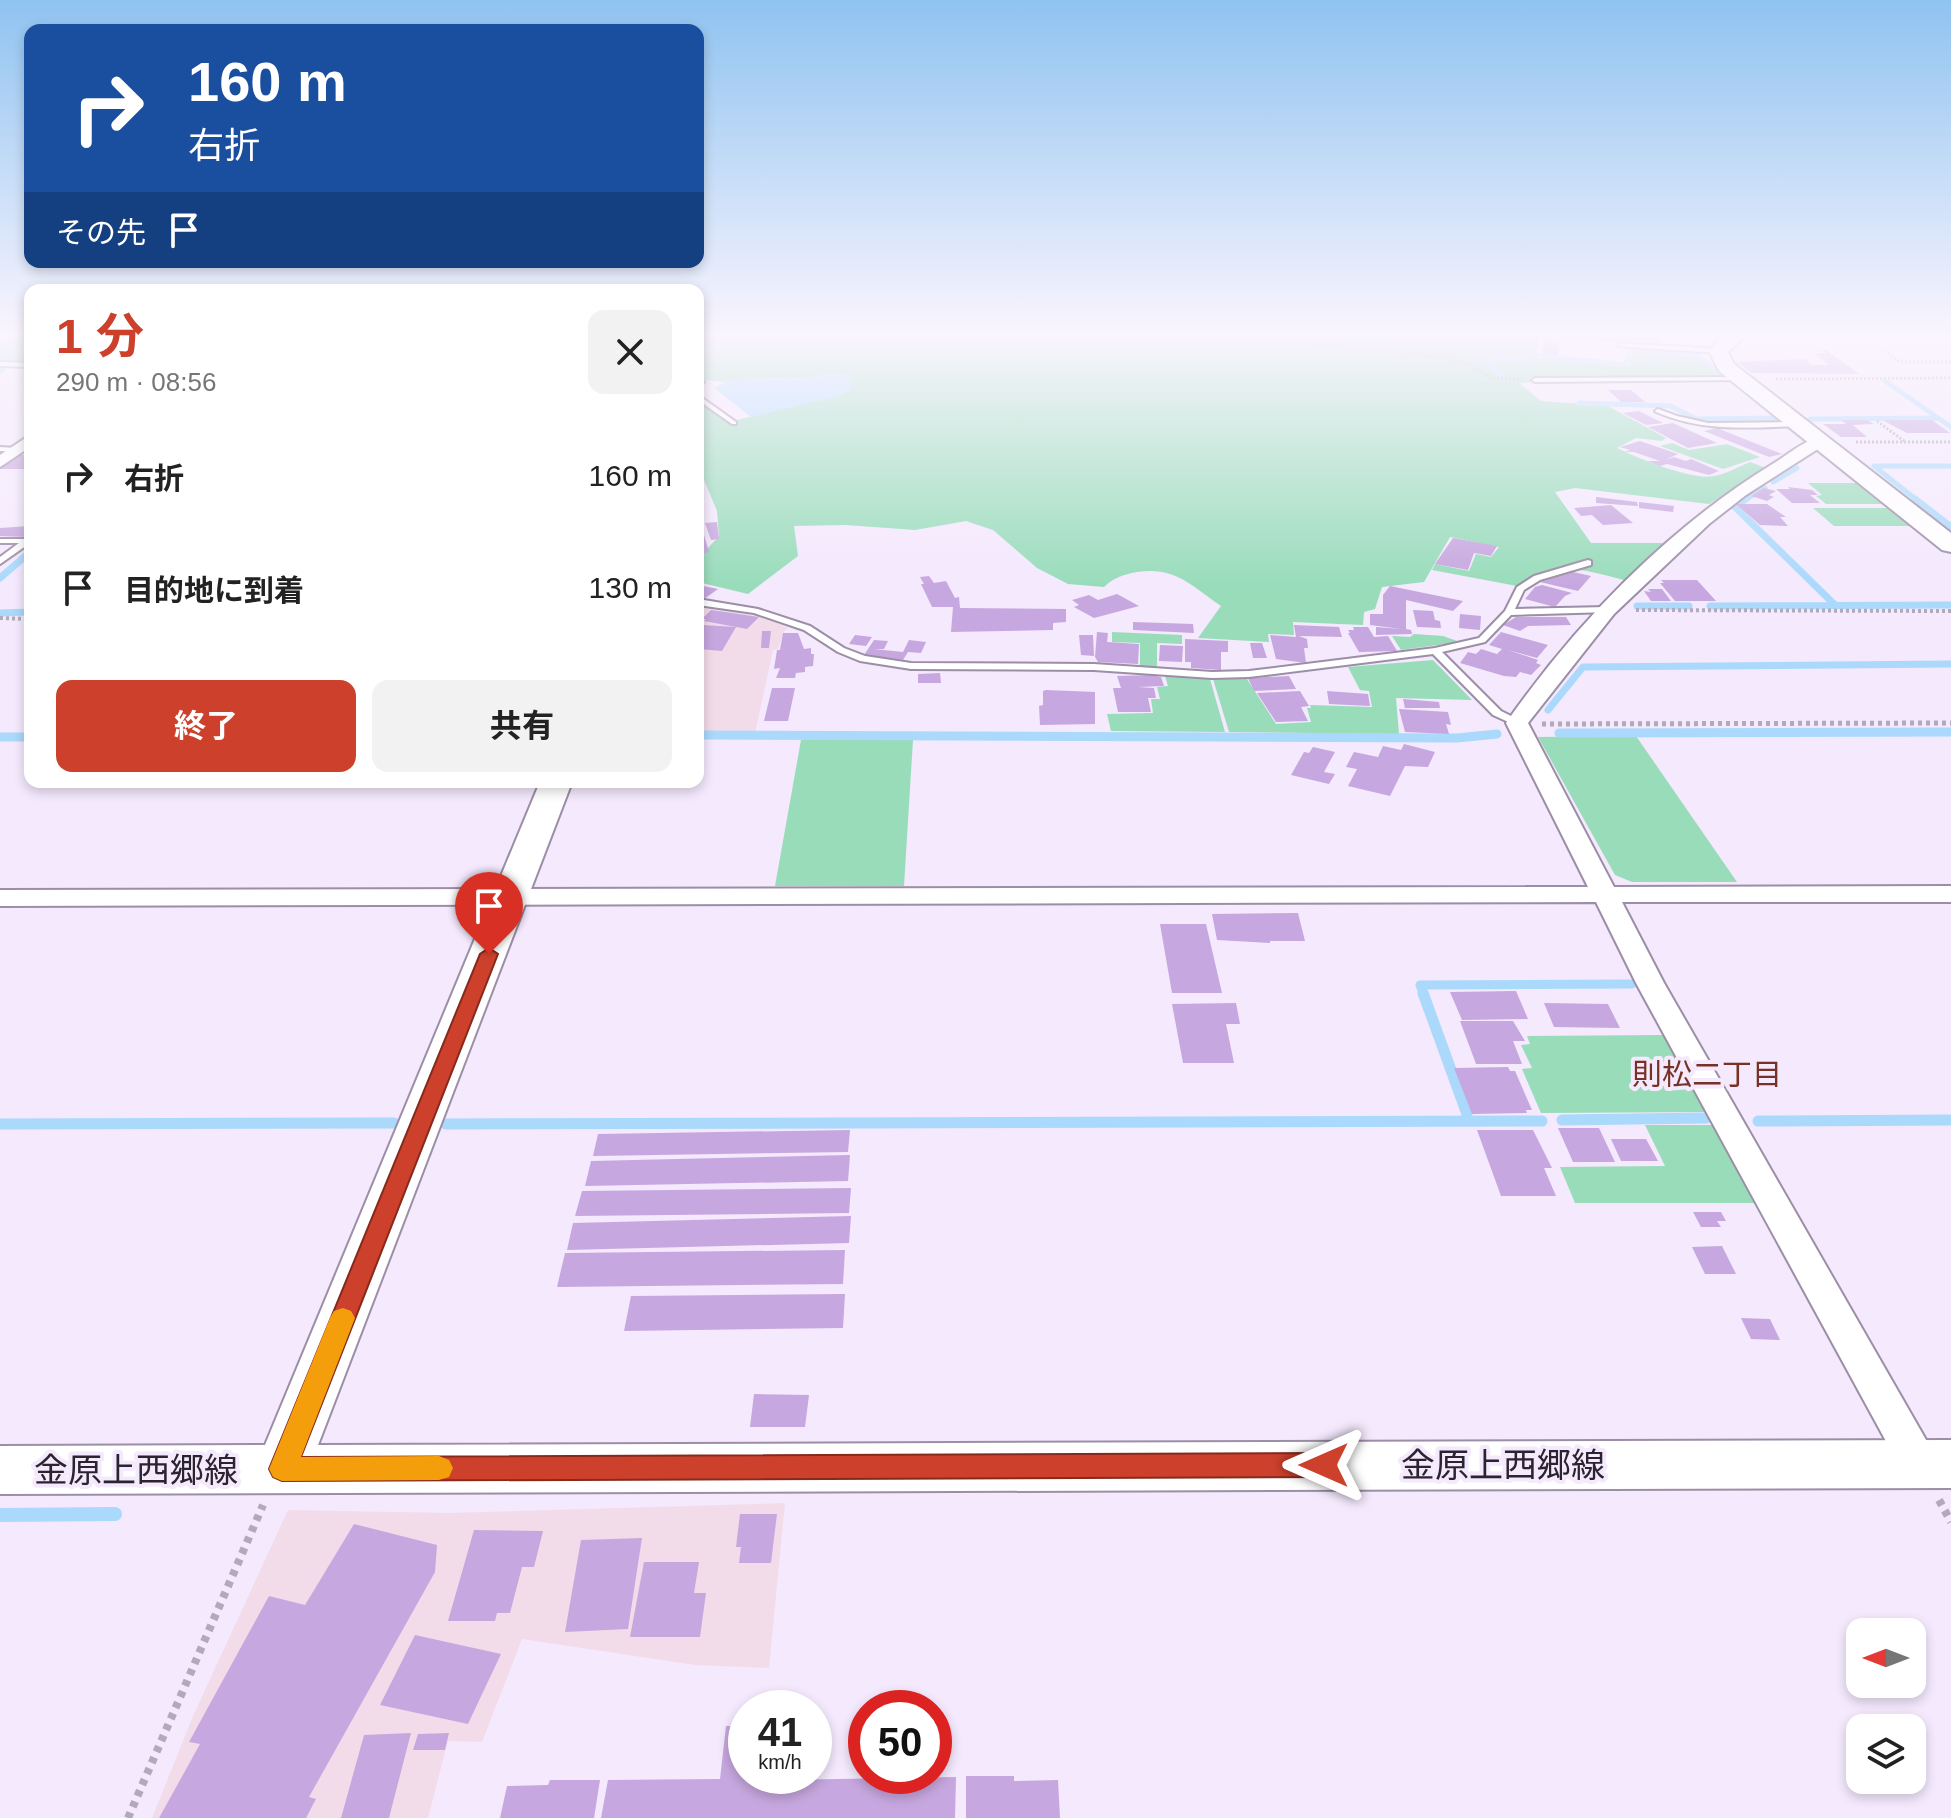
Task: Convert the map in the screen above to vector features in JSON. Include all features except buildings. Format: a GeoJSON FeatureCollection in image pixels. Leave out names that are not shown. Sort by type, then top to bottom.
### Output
{"type":"FeatureCollection","features":[{"type":"Feature","properties":{"kind":"street"},"geometry":{"type":"LineString","coordinates":[[1789,418],[1951,545]]}},
{"type":"Feature","properties":{"kind":"street"},"geometry":{"type":"LineString","coordinates":[[1819,442],[1740,491],[1703,520],[1607,610],[1517,723],[1658,996],[1935,1464]]}},
{"type":"Feature","properties":{"kind":"street"},"geometry":{"type":"LineString","coordinates":[[0,462],[15,446]]}},
{"type":"Feature","properties":{"kind":"street"},"geometry":{"type":"LineString","coordinates":[[282,1469],[554,788]]}},
{"type":"Feature","properties":{"kind":"street"},"geometry":{"type":"LineString","coordinates":[[0,898],[1951,894]]}},
{"type":"Feature","properties":{"kind":"street","name":"金原上西郷線"},"geometry":{"type":"LineString","coordinates":[[0,1470],[1935,1464]]}},
{"type":"Feature","properties":{"kind":"lane"},"geometry":{"type":"LineString","coordinates":[[727,418],[734,423]]}},
{"type":"Feature","properties":{"kind":"lane"},"geometry":{"type":"LineString","coordinates":[[1671,418],[1696,425],[1797,424]]}},
{"type":"Feature","properties":{"kind":"lane"},"geometry":{"type":"LineString","coordinates":[[3,541],[24,541]]}},
{"type":"Feature","properties":{"kind":"lane"},"geometry":{"type":"LineString","coordinates":[[0,561],[24,544]]}},
{"type":"Feature","properties":{"kind":"lane"},"geometry":{"type":"LineString","coordinates":[[704,603],[755,611],[807,628],[841,650],[863,659],[911,666],[1081,666],[1184,674],[1249,674],[1435,651],[1482,640],[1509,612],[1520,589],[1537,578],[1588,563]]}},
{"type":"Feature","properties":{"kind":"lane"},"geometry":{"type":"LineString","coordinates":[[1509,612],[1607,610]]}},
{"type":"Feature","properties":{"kind":"lane"},"geometry":{"type":"LineString","coordinates":[[1435,651],[1497,713],[1517,723]]}},
{"type":"Feature","properties":{"kind":"path"},"geometry":{"type":"LineString","coordinates":[[1877,421],[1905,442]]}},
{"type":"Feature","properties":{"kind":"path"},"geometry":{"type":"LineString","coordinates":[[1819,442],[1951,442]]}},
{"type":"Feature","properties":{"kind":"path"},"geometry":{"type":"LineString","coordinates":[[1607,610],[1951,611]]}},
{"type":"Feature","properties":{"kind":"path"},"geometry":{"type":"LineString","coordinates":[[0,618],[24,619]]}},
{"type":"Feature","properties":{"kind":"path"},"geometry":{"type":"LineString","coordinates":[[1517,723],[1951,723]]}},
{"type":"Feature","properties":{"kind":"path"},"geometry":{"type":"LineString","coordinates":[[128,1818],[252,1527],[282,1469]]}},
{"type":"Feature","properties":{"kind":"shaded area"},"geometry":{"type":"Polygon","coordinates":[[[704,607],[766,617],[788,628],[778,649],[773,650],[755,733],[704,733],[704,607]]]}},
{"type":"Feature","properties":{"kind":"shaded area"},"geometry":{"type":"Polygon","coordinates":[[[785,1503],[769,1668],[695,1665],[522,1639],[482,1742],[448,1741],[428,1818],[152,1818],[193,1716],[288,1510],[450,1513],[785,1503]]]}},
{"type":"Feature","properties":{"kind":"green space"},"geometry":{"type":"Polygon","coordinates":[[[704,418],[724,418],[730,422],[746,418],[1629,418],[1666,438],[1662,441],[1636,438],[1617,448],[1665,468],[1705,477],[1723,474],[1750,462],[1766,468],[1709,504],[1575,488],[1555,492],[1591,543],[1665,543],[1624,580],[1569,569],[1543,572],[1517,586],[1432,570],[1435,564],[1469,571],[1476,554],[1491,557],[1499,547],[1450,537],[1424,582],[1382,587],[1375,609],[1364,612],[1363,625],[1293,622],[1294,635],[1268,634],[1269,642],[1198,638],[1221,606],[1173,575],[1137,572],[1119,577],[1104,587],[1068,584],[1037,568],[993,530],[966,521],[915,530],[846,525],[794,526],[798,556],[748,594],[704,583],[704,550],[719,536],[717,511],[704,480],[704,418]]]}},
{"type":"Feature","properties":{"kind":"green space"},"geometry":{"type":"Polygon","coordinates":[[[1672,443],[1689,450],[1727,444],[1760,457],[1723,469],[1660,446],[1672,443]]]}},
{"type":"Feature","properties":{"kind":"green space"},"geometry":{"type":"Polygon","coordinates":[[[1808,483],[1858,483],[1884,504],[1826,504],[1816,496],[1822,495],[1808,483]]]}},
{"type":"Feature","properties":{"kind":"green space"},"geometry":{"type":"Polygon","coordinates":[[[1813,508],[1890,508],[1913,526],[1834,526],[1813,508]]]}},
{"type":"Feature","properties":{"kind":"green space"},"geometry":{"type":"Polygon","coordinates":[[[1112,632],[1182,635],[1182,644],[1157,643],[1157,668],[1140,667],[1140,643],[1112,642],[1112,632]]]}},
{"type":"Feature","properties":{"kind":"green space"},"geometry":{"type":"Polygon","coordinates":[[[1414,634],[1443,636],[1460,642],[1401,650],[1392,636],[1410,637],[1414,634]]]}},
{"type":"Feature","properties":{"kind":"green space"},"geometry":{"type":"Polygon","coordinates":[[[1433,660],[1472,700],[1396,698],[1399,734],[1229,732],[1213,679],[1247,679],[1276,724],[1311,722],[1307,708],[1311,708],[1310,705],[1372,707],[1369,691],[1360,690],[1348,667],[1433,660]]]}},
{"type":"Feature","properties":{"kind":"green space"},"geometry":{"type":"Polygon","coordinates":[[[1165,676],[1210,679],[1225,732],[1111,731],[1107,714],[1153,713],[1151,699],[1160,699],[1157,687],[1168,686],[1165,676]]]}},
{"type":"Feature","properties":{"kind":"green space"},"geometry":{"type":"Polygon","coordinates":[[[1636,736],[1737,882],[1632,882],[1615,875],[1538,737],[1636,736]]]}},
{"type":"Feature","properties":{"kind":"green space"},"geometry":{"type":"Polygon","coordinates":[[[801,740],[913,740],[904,886],[775,886],[801,740]]]}},
{"type":"Feature","properties":{"kind":"green space"},"geometry":{"type":"Polygon","coordinates":[[[1665,1035],[1707,1112],[1541,1113],[1522,1069],[1532,1068],[1521,1045],[1530,1044],[1527,1036],[1665,1035]]]}},
{"type":"Feature","properties":{"kind":"green space"},"geometry":{"type":"Polygon","coordinates":[[[1645,1125],[1713,1125],[1756,1203],[1575,1203],[1560,1167],[1665,1166],[1645,1125]]]}},
{"type":"Feature","properties":{"kind":"waterway"},"geometry":{"type":"LineString","coordinates":[[1694,418],[1774,418]]}},
{"type":"Feature","properties":{"kind":"waterway"},"geometry":{"type":"LineString","coordinates":[[1810,419],[1938,418]]}},
{"type":"Feature","properties":{"kind":"waterway"},"geometry":{"type":"LineString","coordinates":[[1938,418],[1951,427]]}},
{"type":"Feature","properties":{"kind":"waterway"},"geometry":{"type":"LineString","coordinates":[[1918,501],[1874,466],[1951,466]]}},
{"type":"Feature","properties":{"kind":"waterway"},"geometry":{"type":"LineString","coordinates":[[1773,482],[1797,468]]}},
{"type":"Feature","properties":{"kind":"waterway"},"geometry":{"type":"LineString","coordinates":[[1743,501],[1765,488]]}},
{"type":"Feature","properties":{"kind":"waterway"},"geometry":{"type":"LineString","coordinates":[[1739,503],[1746,499]]}},
{"type":"Feature","properties":{"kind":"waterway"},"geometry":{"type":"LineString","coordinates":[[1915,499],[1951,527]]}},
{"type":"Feature","properties":{"kind":"waterway"},"geometry":{"type":"LineString","coordinates":[[1735,507],[1835,605]]}},
{"type":"Feature","properties":{"kind":"waterway"},"geometry":{"type":"LineString","coordinates":[[0,578],[24,557]]}},
{"type":"Feature","properties":{"kind":"waterway"},"geometry":{"type":"LineString","coordinates":[[1710,606],[1951,605]]}},
{"type":"Feature","properties":{"kind":"waterway"},"geometry":{"type":"LineString","coordinates":[[1637,606],[1689,606]]}},
{"type":"Feature","properties":{"kind":"waterway"},"geometry":{"type":"LineString","coordinates":[[0,613],[24,612]]}},
{"type":"Feature","properties":{"kind":"waterway"},"geometry":{"type":"LineString","coordinates":[[1548,710],[1583,667],[1951,664]]}},
{"type":"Feature","properties":{"kind":"waterway"},"geometry":{"type":"LineString","coordinates":[[1559,733],[1951,732]]}},
{"type":"Feature","properties":{"kind":"waterway"},"geometry":{"type":"LineString","coordinates":[[704,735],[1457,738],[1497,734]]}},
{"type":"Feature","properties":{"kind":"waterway"},"geometry":{"type":"LineString","coordinates":[[0,737],[24,737]]}},
{"type":"Feature","properties":{"kind":"waterway"},"geometry":{"type":"LineString","coordinates":[[1424,995],[1420,985],[1632,984]]}},
{"type":"Feature","properties":{"kind":"waterway"},"geometry":{"type":"LineString","coordinates":[[1423,993],[1467,1114]]}},
{"type":"Feature","properties":{"kind":"waterway"},"geometry":{"type":"LineString","coordinates":[[1562,1120],[1707,1118]]}},
{"type":"Feature","properties":{"kind":"waterway"},"geometry":{"type":"LineString","coordinates":[[1758,1121],[1951,1120]]}},
{"type":"Feature","properties":{"kind":"waterway"},"geometry":{"type":"LineString","coordinates":[[446,1124],[1542,1121]]}},
{"type":"Feature","properties":{"kind":"waterway"},"geometry":{"type":"LineString","coordinates":[[0,1124],[394,1123]]}},
{"type":"Feature","properties":{"kind":"waterway"},"geometry":{"type":"LineString","coordinates":[[0,1515],[115,1514]]}},
{"type":"Feature","properties":{"kind":"slow traffic"},"geometry":{"type":"LineString","coordinates":[[343,1318],[282,1469],[439,1468]]}},
{"type":"Feature","properties":{"kind":"district","name":"則松二丁目"},"geometry":{"type":"Point","coordinates":[1707,1075]}},
{"type":"Feature","properties":{"kind":"route"},"geometry":{"type":"LineString","coordinates":[[489,954],[282,1469],[1324,1465]]}}]}
